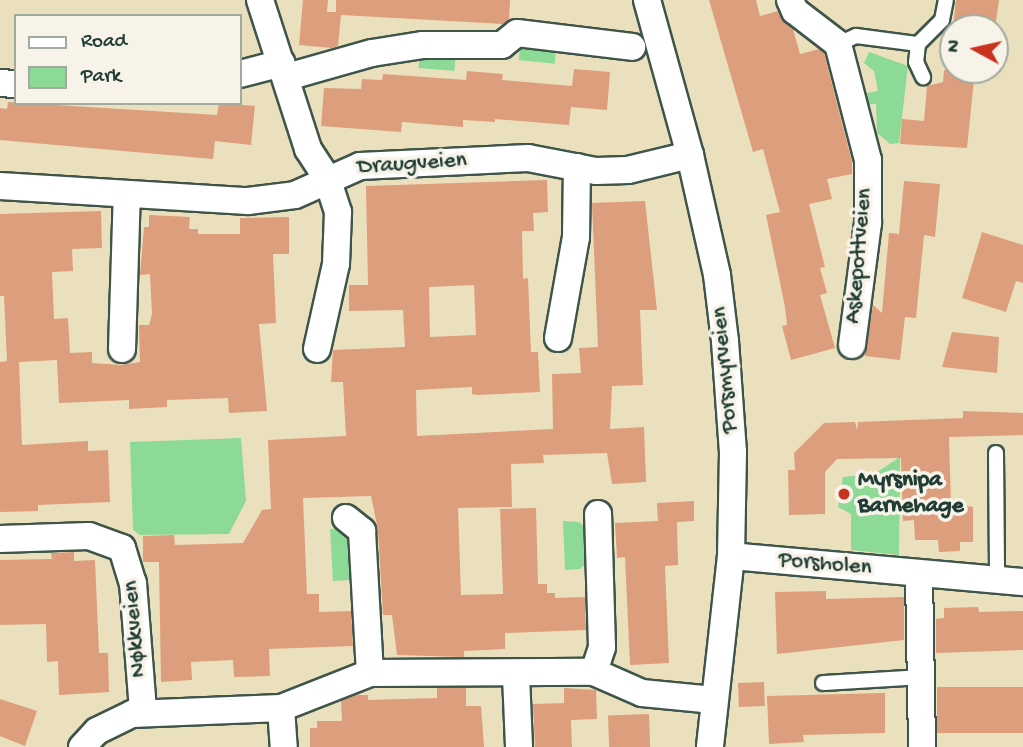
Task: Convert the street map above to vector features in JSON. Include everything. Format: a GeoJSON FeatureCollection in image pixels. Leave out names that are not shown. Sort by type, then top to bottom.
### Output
{"type":"FeatureCollection","features":[{"type":"Feature","properties":{"kind":"street"},"geometry":{"type":"LineString","coordinates":[[260,0],[308,149],[327,178],[338,212],[336,264],[317,349]]}},
{"type":"Feature","properties":{"kind":"street","name":"Porsmyrveien"},"geometry":{"type":"LineString","coordinates":[[647,0],[690,155],[717,275],[725,341],[733,452],[731,556],[710,747]]}},
{"type":"Feature","properties":{"kind":"street"},"geometry":{"type":"LineString","coordinates":[[790,0],[795,11],[838,44]]}},
{"type":"Feature","properties":{"kind":"street"},"geometry":{"type":"LineString","coordinates":[[242,74],[284,70],[423,45],[502,45],[517,33],[632,47]]}},
{"type":"Feature","properties":{"kind":"street","name":"Askepottveien"},"geometry":{"type":"LineString","coordinates":[[838,44],[868,160],[868,223],[852,345]]}},
{"type":"Feature","properties":{"kind":"street","name":"Draugveien"},"geometry":{"type":"LineString","coordinates":[[0,186],[275,200],[360,166],[515,158],[547,159],[577,167],[628,170],[690,155]]}},
{"type":"Feature","properties":{"kind":"street"},"geometry":{"type":"LineString","coordinates":[[558,338],[576,237],[577,167]]}},
{"type":"Feature","properties":{"kind":"street"},"geometry":{"type":"LineString","coordinates":[[122,349],[127,194]]}},
{"type":"Feature","properties":{"kind":"street"},"geometry":{"type":"LineString","coordinates":[[594,672],[602,647],[598,513]]}},
{"type":"Feature","properties":{"kind":"street"},"geometry":{"type":"LineString","coordinates":[[346,518],[362,531],[370,673]]}},
{"type":"Feature","properties":{"kind":"street","name":"Nøkkveien"},"geometry":{"type":"LineString","coordinates":[[0,538],[89,536],[122,548],[133,583],[143,711]]}},
{"type":"Feature","properties":{"kind":"street","name":"Porsholen"},"geometry":{"type":"LineString","coordinates":[[731,556],[1010,581]]}},
{"type":"Feature","properties":{"kind":"street"},"geometry":{"type":"LineString","coordinates":[[919,574],[922,747]]}},
{"type":"Feature","properties":{"kind":"street","name":"Nøkkveien"},"geometry":{"type":"LineString","coordinates":[[82,747],[97,731],[143,711],[281,708],[370,673],[516,675],[594,672],[642,693],[714,699]]}},
{"type":"Feature","properties":{"kind":"street"},"geometry":{"type":"LineString","coordinates":[[516,675],[519,747]]}},
{"type":"Feature","properties":{"kind":"street"},"geometry":{"type":"LineString","coordinates":[[281,708],[284,747]]}},
{"type":"Feature","properties":{"kind":"lane"},"geometry":{"type":"LineString","coordinates":[[923,77],[916,62],[918,44],[942,20],[946,0]]}},
{"type":"Feature","properties":{"kind":"lane"},"geometry":{"type":"LineString","coordinates":[[838,44],[856,36],[918,44]]}},
{"type":"Feature","properties":{"kind":"lane","name":"Porsholen"},"geometry":{"type":"LineString","coordinates":[[996,453],[1010,581]]}},
{"type":"Feature","properties":{"kind":"lane"},"geometry":{"type":"LineString","coordinates":[[823,683],[920,677]]}},
{"type":"Feature","properties":{"kind":"green space"},"geometry":{"type":"Polygon","coordinates":[[[521,39],[557,43],[555,64],[519,60],[521,39]]]}},
{"type":"Feature","properties":{"kind":"green space"},"geometry":{"type":"Polygon","coordinates":[[[420,51],[456,54],[454,71],[419,68],[420,51]]]}},
{"type":"Feature","properties":{"kind":"green space"},"geometry":{"type":"Polygon","coordinates":[[[869,52],[908,66],[899,143],[890,144],[877,133],[876,104],[859,105],[856,95],[878,91],[874,71],[864,63],[869,52]]]}},
{"type":"Feature","properties":{"kind":"green space"},"geometry":{"type":"Polygon","coordinates":[[[241,438],[246,501],[229,534],[140,535],[133,530],[130,442],[241,438]]]}},
{"type":"Feature","properties":{"kind":"green space"},"geometry":{"type":"Polygon","coordinates":[[[900,457],[899,555],[851,550],[851,514],[838,507],[843,477],[874,474],[900,457]]]}},
{"type":"Feature","properties":{"kind":"green space"},"geometry":{"type":"Polygon","coordinates":[[[563,521],[579,522],[590,531],[591,559],[580,569],[565,570],[563,521]]]}},
{"type":"Feature","properties":{"kind":"green space"},"geometry":{"type":"Polygon","coordinates":[[[347,528],[359,569],[349,580],[333,581],[330,529],[347,528]]]}},
{"type":"Feature","properties":{"kind":"building"},"geometry":{"type":"Polygon","coordinates":[[[303,0],[328,0],[327,12],[336,12],[336,0],[510,0],[509,20],[503,24],[341,15],[338,46],[332,48],[299,45],[303,0]]]}},
{"type":"Feature","properties":{"kind":"building"},"geometry":{"type":"Polygon","coordinates":[[[709,0],[756,0],[760,16],[778,11],[793,29],[800,54],[819,49],[824,53],[852,162],[852,174],[827,179],[832,199],[809,204],[825,267],[820,268],[827,293],[820,295],[835,348],[791,360],[782,326],[787,325],[785,307],[766,215],[780,212],[763,149],[753,152],[709,0]]]}},
{"type":"Feature","properties":{"kind":"building"},"geometry":{"type":"Polygon","coordinates":[[[956,0],[999,0],[997,14],[954,14],[956,0]]]}},
{"type":"Feature","properties":{"kind":"building"},"geometry":{"type":"Polygon","coordinates":[[[574,69],[610,72],[607,110],[571,107],[569,125],[495,119],[495,122],[463,120],[463,127],[402,122],[401,132],[321,126],[324,88],[361,89],[362,79],[382,80],[383,74],[466,80],[467,71],[503,74],[502,80],[572,86],[574,69]]]}},
{"type":"Feature","properties":{"kind":"building"},"geometry":{"type":"Polygon","coordinates":[[[939,83],[974,84],[967,148],[900,144],[902,119],[924,121],[927,86],[939,83]]]}},
{"type":"Feature","properties":{"kind":"building"},"geometry":{"type":"Polygon","coordinates":[[[8,102],[14,102],[14,105],[217,115],[219,105],[255,106],[251,145],[215,141],[213,159],[0,140],[0,108],[7,109],[8,102]]]}},
{"type":"Feature","properties":{"kind":"building"},"geometry":{"type":"Polygon","coordinates":[[[547,180],[548,212],[533,213],[534,231],[522,231],[523,279],[528,278],[531,352],[538,352],[540,392],[478,395],[472,394],[472,387],[416,390],[417,436],[553,429],[552,374],[581,373],[579,348],[598,347],[592,203],[645,201],[657,310],[640,310],[643,385],[612,386],[610,429],[644,427],[646,482],[612,484],[607,453],[543,455],[544,463],[511,464],[512,507],[458,508],[461,595],[503,594],[500,509],[536,508],[538,584],[547,584],[547,593],[555,593],[555,598],[585,597],[586,630],[505,633],[505,649],[464,651],[464,657],[397,655],[392,615],[383,615],[378,530],[371,496],[303,498],[307,594],[319,594],[319,612],[351,611],[353,646],[269,649],[270,676],[234,677],[233,660],[191,662],[192,680],[161,682],[159,562],[143,562],[143,536],[174,535],[175,545],[243,543],[262,510],[271,509],[268,440],[346,436],[343,382],[331,382],[333,350],[405,347],[403,310],[349,311],[349,285],[368,285],[366,186],[547,180]],[[474,285],[429,287],[430,337],[476,335],[474,285]]]}},
{"type":"Feature","properties":{"kind":"building"},"geometry":{"type":"Polygon","coordinates":[[[904,181],[940,184],[935,237],[924,235],[916,318],[905,317],[900,360],[865,356],[873,305],[882,313],[889,233],[899,234],[904,181]]]}},
{"type":"Feature","properties":{"kind":"building"},"geometry":{"type":"Polygon","coordinates":[[[101,211],[102,248],[72,249],[73,271],[52,272],[54,319],[68,318],[70,353],[92,352],[92,363],[122,365],[140,362],[139,325],[149,325],[152,314],[150,274],[140,275],[144,227],[149,227],[149,215],[190,217],[189,229],[198,229],[198,234],[240,234],[240,218],[289,217],[289,254],[273,254],[276,323],[259,324],[267,411],[229,413],[228,398],[167,400],[167,407],[129,409],[129,400],[59,403],[57,360],[19,362],[22,445],[88,441],[88,451],[108,450],[110,502],[38,505],[38,511],[0,512],[0,362],[7,361],[4,296],[0,296],[0,214],[101,211]]]}},
{"type":"Feature","properties":{"kind":"building"},"geometry":{"type":"Polygon","coordinates":[[[982,232],[1023,245],[1023,283],[1016,281],[1006,312],[962,298],[982,232]]]}},
{"type":"Feature","properties":{"kind":"building"},"geometry":{"type":"Polygon","coordinates":[[[952,332],[999,337],[997,373],[942,367],[952,332]]]}},
{"type":"Feature","properties":{"kind":"building"},"geometry":{"type":"Polygon","coordinates":[[[963,411],[1023,413],[1023,435],[949,437],[951,504],[973,507],[973,542],[960,542],[960,551],[939,552],[938,540],[915,540],[914,520],[903,521],[901,458],[837,459],[825,472],[825,514],[789,515],[788,470],[795,470],[794,453],[824,423],[855,422],[857,430],[858,422],[963,418],[963,411]]]}},
{"type":"Feature","properties":{"kind":"building"},"geometry":{"type":"Polygon","coordinates":[[[694,501],[694,521],[677,522],[678,565],[665,566],[669,663],[630,665],[625,557],[617,558],[615,523],[658,521],[657,503],[694,501]]]}},
{"type":"Feature","properties":{"kind":"building"},"geometry":{"type":"Polygon","coordinates":[[[74,552],[74,561],[95,560],[99,653],[108,653],[109,692],[59,695],[58,661],[47,662],[46,624],[0,625],[0,560],[52,559],[51,553],[74,552]]]}},
{"type":"Feature","properties":{"kind":"building"},"geometry":{"type":"Polygon","coordinates":[[[826,591],[826,599],[904,597],[904,640],[777,654],[775,592],[826,591]]]}},
{"type":"Feature","properties":{"kind":"building"},"geometry":{"type":"Polygon","coordinates":[[[978,607],[979,612],[1023,611],[1023,650],[936,653],[936,619],[944,618],[944,608],[978,607]]]}},
{"type":"Feature","properties":{"kind":"building"},"geometry":{"type":"Polygon","coordinates":[[[764,682],[765,706],[739,707],[738,683],[764,682]]]}},
{"type":"Feature","properties":{"kind":"building"},"geometry":{"type":"Polygon","coordinates":[[[937,687],[1023,687],[1023,733],[937,733],[937,687]]]}},
{"type":"Feature","properties":{"kind":"building"},"geometry":{"type":"Polygon","coordinates":[[[437,688],[466,688],[466,706],[481,706],[484,747],[310,747],[310,728],[317,728],[317,721],[342,721],[341,701],[357,695],[368,695],[368,700],[437,698],[437,688]]]}},
{"type":"Feature","properties":{"kind":"building"},"geometry":{"type":"Polygon","coordinates":[[[564,688],[596,690],[597,719],[571,720],[572,747],[535,747],[533,704],[564,703],[564,688]]]}},
{"type":"Feature","properties":{"kind":"building"},"geometry":{"type":"Polygon","coordinates":[[[885,693],[885,733],[803,735],[804,742],[769,744],[767,696],[885,693]]]}},
{"type":"Feature","properties":{"kind":"building"},"geometry":{"type":"Polygon","coordinates":[[[0,699],[37,711],[25,746],[0,736],[0,699]]]}},
{"type":"Feature","properties":{"kind":"building"},"geometry":{"type":"Polygon","coordinates":[[[649,714],[650,747],[609,747],[608,715],[649,714]]]}},
{"type":"Feature","properties":{"kind":"place","name":"Myrsnipa Barnehage"},"geometry":{"type":"Point","coordinates":[844,494]}}]}
